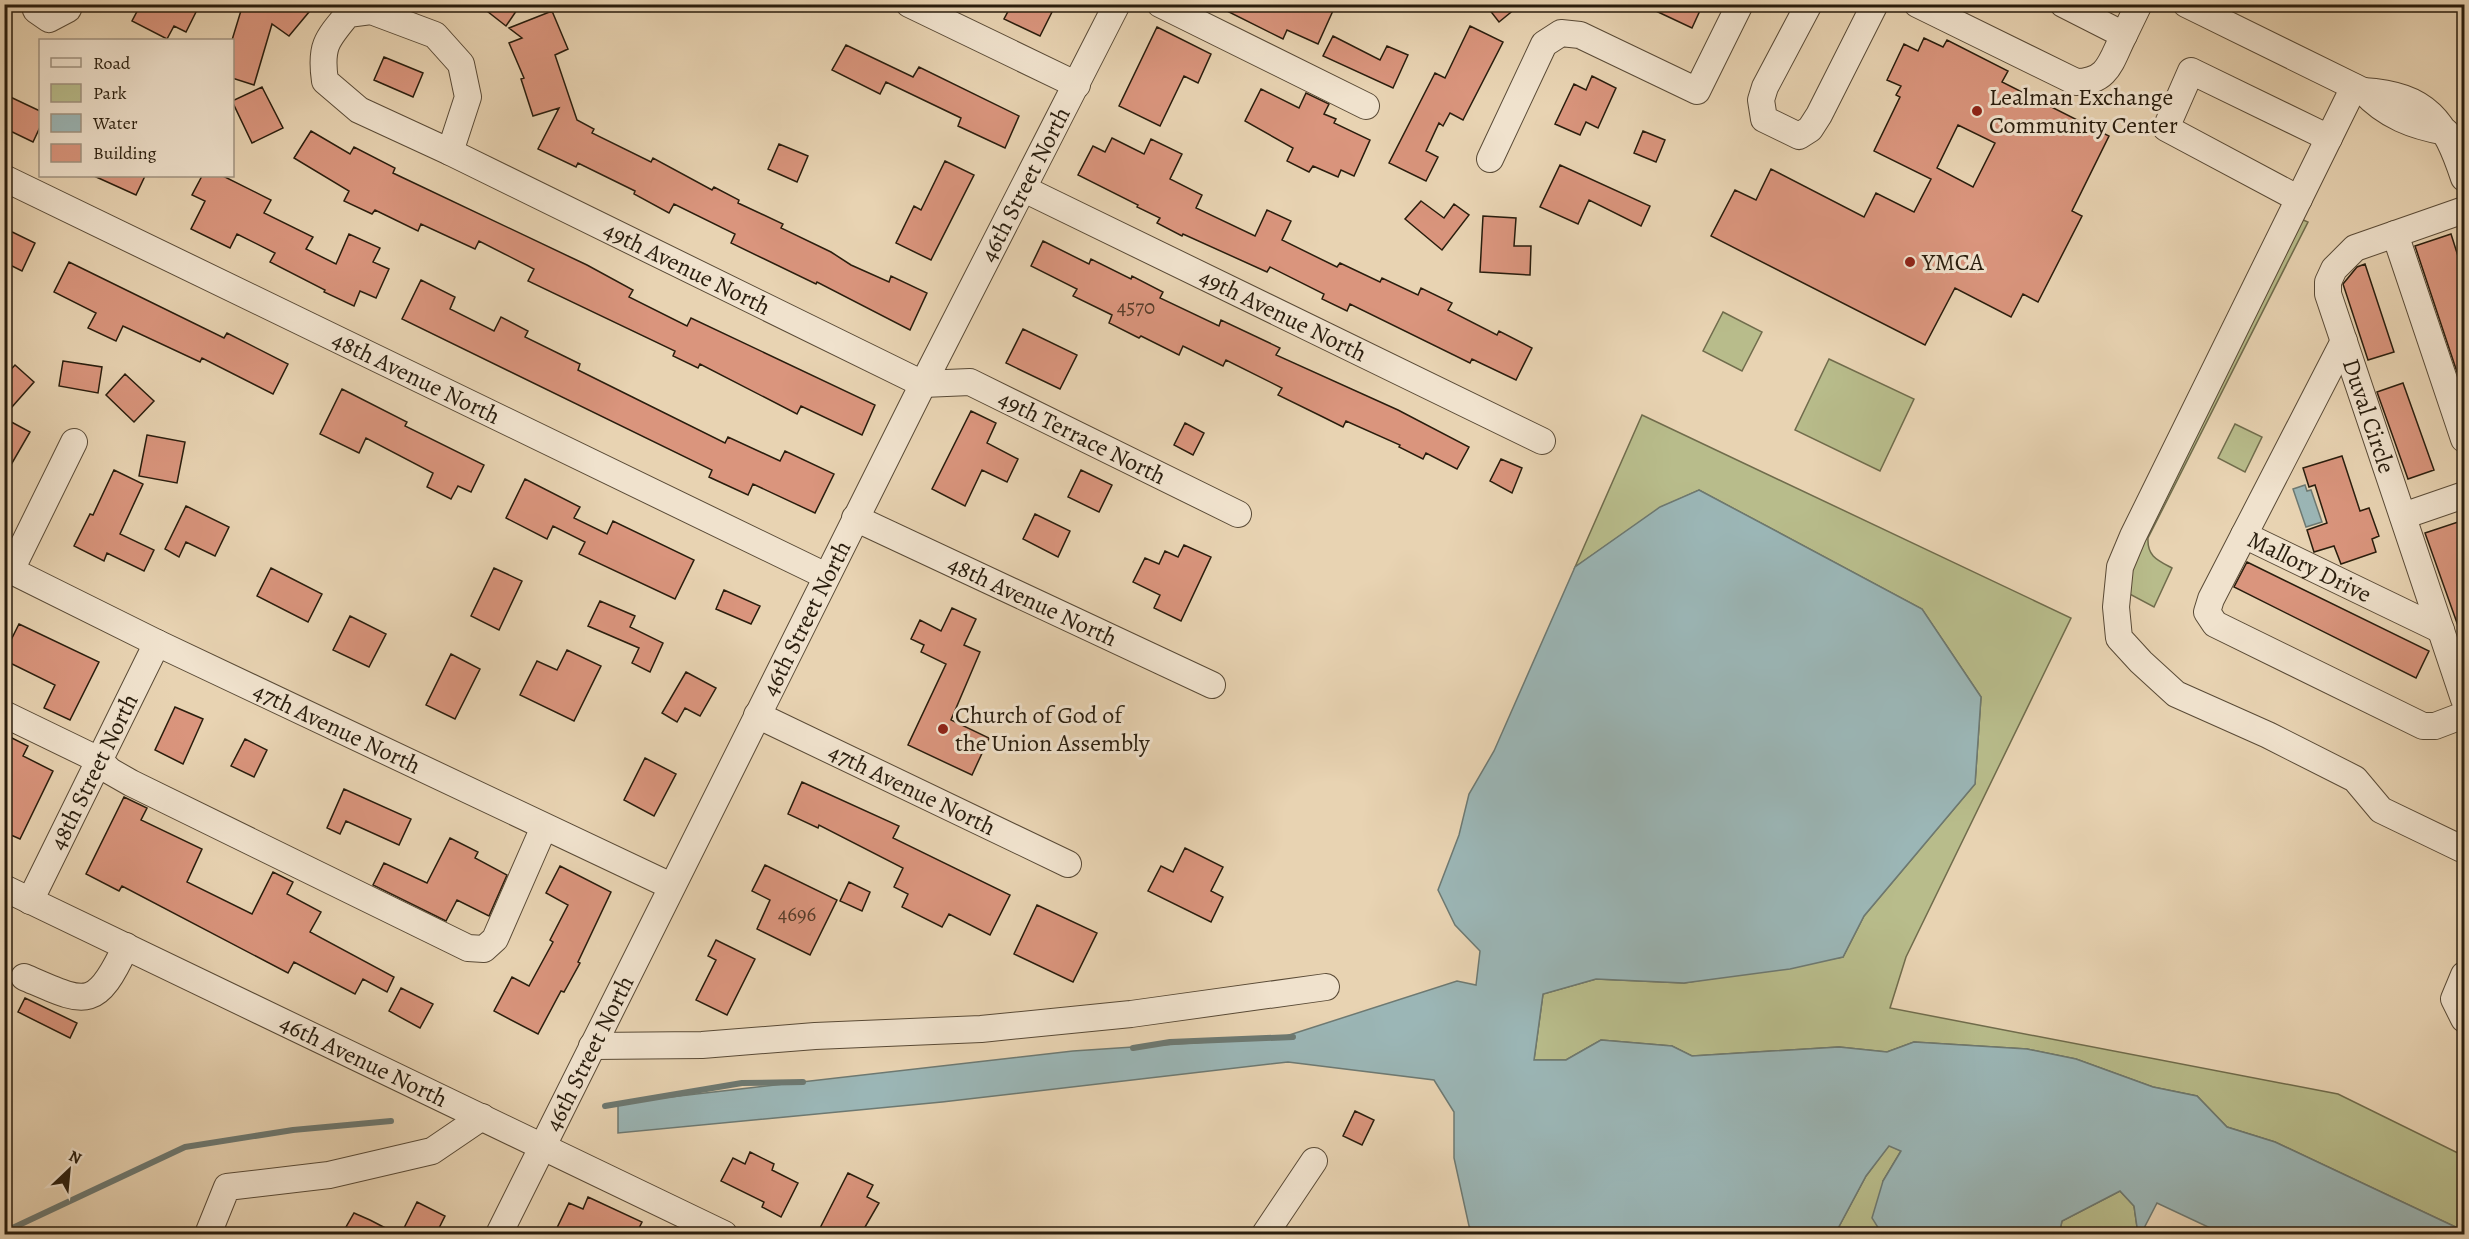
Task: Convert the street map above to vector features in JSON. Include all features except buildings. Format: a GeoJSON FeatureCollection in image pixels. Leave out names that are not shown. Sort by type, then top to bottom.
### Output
{"type":"FeatureCollection","features":[{"type":"Feature","properties":{"kind":"street"},"geometry":{"type":"LineString","coordinates":[[34,4],[36,10],[50,19],[68,9],[70,4]]}},
{"type":"Feature","properties":{"kind":"street"},"geometry":{"type":"LineString","coordinates":[[909,4],[1077,85]]}},
{"type":"Feature","properties":{"kind":"street","name":"46th Street North"},"geometry":{"type":"LineString","coordinates":[[499,1234],[922,384],[1117,4]]}},
{"type":"Feature","properties":{"kind":"street"},"geometry":{"type":"LineString","coordinates":[[1160,4],[1366,106]]}},
{"type":"Feature","properties":{"kind":"street"},"geometry":{"type":"LineString","coordinates":[[1490,159],[1544,44],[1561,33],[1580,35],[1697,91],[1740,4]]}},
{"type":"Feature","properties":{"kind":"street"},"geometry":{"type":"LineString","coordinates":[[1809,4],[1761,100],[1764,119],[1799,136],[1810,129],[1819,115],[1875,4]]}},
{"type":"Feature","properties":{"kind":"street"},"geometry":{"type":"LineString","coordinates":[[1917,4],[2076,82],[2092,82],[2102,76],[2139,4]]}},
{"type":"Feature","properties":{"kind":"street"},"geometry":{"type":"LineString","coordinates":[[2063,4],[2124,35]]}},
{"type":"Feature","properties":{"kind":"street"},"geometry":{"type":"LineString","coordinates":[[2186,4],[2358,89],[2382,92],[2408,100],[2426,110],[2449,136],[2464,178]]}},
{"type":"Feature","properties":{"kind":"street","name":"49th Avenue North"},"geometry":{"type":"LineString","coordinates":[[450,152],[468,97],[461,63],[435,35],[371,11],[348,14],[326,40],[322,61],[325,81],[359,110],[450,152],[922,384]]}},
{"type":"Feature","properties":{"kind":"street"},"geometry":{"type":"LineString","coordinates":[[2299,199],[2166,128],[2191,71],[2329,138]]}},
{"type":"Feature","properties":{"kind":"street"},"geometry":{"type":"LineString","coordinates":[[2358,89],[2329,138],[2133,536],[2120,567],[2116,608],[2119,638],[2176,694],[2268,735],[2355,779],[2381,810],[2464,850]]}},
{"type":"Feature","properties":{"kind":"street","name":"48th Avenue North"},"geometry":{"type":"LineString","coordinates":[[4,178],[826,576]]}},
{"type":"Feature","properties":{"kind":"street","name":"49th Avenue North"},"geometry":{"type":"LineString","coordinates":[[1024,189],[1542,441]]}},
{"type":"Feature","properties":{"kind":"street","name":"Duval Circle"},"geometry":{"type":"LineString","coordinates":[[2464,210],[2355,249],[2334,269],[2328,282],[2328,294],[2464,699]]}},
{"type":"Feature","properties":{"kind":"street"},"geometry":{"type":"LineString","coordinates":[[2395,234],[2464,439]]}},
{"type":"Feature","properties":{"kind":"street","name":"Mallory Drive"},"geometry":{"type":"LineString","coordinates":[[2344,342],[2244,535],[2441,630]]}},
{"type":"Feature","properties":{"kind":"street","name":"49th Terrace North"},"geometry":{"type":"LineString","coordinates":[[922,384],[970,382],[1238,514]]}},
{"type":"Feature","properties":{"kind":"street"},"geometry":{"type":"LineString","coordinates":[[8,568],[74,442]]}},
{"type":"Feature","properties":{"kind":"street"},"geometry":{"type":"LineString","coordinates":[[2403,516],[2464,495]]}},
{"type":"Feature","properties":{"kind":"street","name":"48th Avenue North"},"geometry":{"type":"LineString","coordinates":[[855,518],[1212,685]]}},
{"type":"Feature","properties":{"kind":"street"},"geometry":{"type":"LineString","coordinates":[[2244,535],[2211,598],[2207,612],[2215,624],[2423,726],[2435,726],[2464,715]]}},
{"type":"Feature","properties":{"kind":"street","name":"47th Avenue North"},"geometry":{"type":"LineString","coordinates":[[8,568],[157,643],[671,886]]}},
{"type":"Feature","properties":{"kind":"street","name":"48th Street North"},"geometry":{"type":"LineString","coordinates":[[30,901],[157,643]]}},
{"type":"Feature","properties":{"kind":"street"},"geometry":{"type":"LineString","coordinates":[[4,714],[99,760],[111,771],[131,783],[468,948],[484,949],[495,939],[544,827]]}},
{"type":"Feature","properties":{"kind":"street","name":"47th Avenue North"},"geometry":{"type":"LineString","coordinates":[[757,715],[1068,864]]}},
{"type":"Feature","properties":{"kind":"street","name":"46th Avenue North"},"geometry":{"type":"LineString","coordinates":[[4,888],[724,1234]]}},
{"type":"Feature","properties":{"kind":"street"},"geometry":{"type":"LineString","coordinates":[[24,977],[81,999],[96,994],[105,985],[126,946]]}},
{"type":"Feature","properties":{"kind":"street"},"geometry":{"type":"LineString","coordinates":[[2464,975],[2454,999],[2464,1019]]}},
{"type":"Feature","properties":{"kind":"street"},"geometry":{"type":"LineString","coordinates":[[592,1046],[702,1045],[815,1036],[981,1029],[1131,1014],[1326,987]]}},
{"type":"Feature","properties":{"kind":"street"},"geometry":{"type":"LineString","coordinates":[[208,1234],[227,1187],[329,1175],[432,1151],[482,1117]]}},
{"type":"Feature","properties":{"kind":"street"},"geometry":{"type":"LineString","coordinates":[[1265,1234],[1314,1161]]}},
{"type":"Feature","properties":{"kind":"green space"},"geometry":{"type":"Polygon","coordinates":[[[2292,215],[2308,222],[2148,538],[2151,553],[2172,568],[2154,607],[2107,582],[2292,215]]]}},
{"type":"Feature","properties":{"kind":"green space"},"geometry":{"type":"Polygon","coordinates":[[[1723,312],[1762,332],[1742,371],[1703,351],[1723,312]]]}},
{"type":"Feature","properties":{"kind":"green space"},"geometry":{"type":"Polygon","coordinates":[[[1829,359],[1914,399],[1880,471],[1795,430],[1829,359]]]}},
{"type":"Feature","properties":{"kind":"green space"},"geometry":{"type":"Polygon","coordinates":[[[1642,415],[2071,618],[1906,957],[1890,1008],[2338,1094],[2464,1156],[2464,1231],[2275,1142],[2227,1127],[2197,1096],[2153,1087],[2076,1059],[2027,1049],[1914,1042],[1887,1052],[1839,1047],[1692,1056],[1672,1046],[1601,1040],[1566,1060],[1534,1060],[1543,994],[1596,979],[1684,983],[1843,957],[1864,916],[1975,784],[1981,697],[1922,609],[1699,490],[1660,508],[1575,567],[1642,415]]]}},
{"type":"Feature","properties":{"kind":"green space"},"geometry":{"type":"Polygon","coordinates":[[[2235,424],[2262,437],[2245,472],[2218,458],[2235,424]]]}},
{"type":"Feature","properties":{"kind":"green space"},"geometry":{"type":"Polygon","coordinates":[[[1889,1145],[1901,1151],[1883,1181],[1882,1234],[1835,1234],[1866,1176],[1889,1145]]]}},
{"type":"Feature","properties":{"kind":"green space"},"geometry":{"type":"Polygon","coordinates":[[[2120,1191],[2134,1206],[2138,1234],[2059,1234],[2062,1221],[2120,1191]]]}},
{"type":"Feature","properties":{"kind":"water"},"geometry":{"type":"Polygon","coordinates":[[[2305,485],[2307,491],[2311,490],[2322,522],[2306,527],[2293,489],[2305,485]]]}},
{"type":"Feature","properties":{"kind":"water"},"geometry":{"type":"Polygon","coordinates":[[[1699,490],[1922,609],[1981,697],[1975,784],[1864,916],[1843,957],[1790,969],[1684,983],[1596,979],[1543,994],[1534,1060],[1566,1060],[1601,1040],[1672,1046],[1692,1056],[1839,1047],[1887,1052],[1914,1042],[2027,1049],[2076,1059],[2153,1087],[2197,1096],[2227,1127],[2275,1142],[2464,1231],[2464,1234],[2223,1234],[2157,1203],[2141,1234],[2138,1234],[2134,1206],[2120,1191],[2062,1221],[2059,1234],[1882,1234],[1872,1218],[1883,1181],[1901,1151],[1889,1146],[1866,1176],[1835,1234],[1475,1234],[1469,1226],[1454,1158],[1454,1112],[1434,1080],[1288,1062],[942,1102],[618,1133],[618,1103],[1073,1051],[1283,1037],[1457,981],[1476,985],[1480,951],[1455,925],[1438,890],[1459,835],[1469,794],[1494,751],[1575,567],[1660,507],[1699,490]]]}},
{"type":"Feature","properties":{"kind":"waterway"},"geometry":{"type":"LineString","coordinates":[[1133,1048],[1170,1042],[1293,1037]]}},
{"type":"Feature","properties":{"kind":"waterway"},"geometry":{"type":"LineString","coordinates":[[605,1106],[742,1083],[803,1082]]}},
{"type":"Feature","properties":{"kind":"waterway"},"geometry":{"type":"LineString","coordinates":[[4,1232],[185,1147],[293,1130],[391,1121]]}},
{"type":"Feature","properties":{"kind":"place","name":"Lealman Exchange Community Center"},"geometry":{"type":"Point","coordinates":[1977,111]}},
{"type":"Feature","properties":{"kind":"place","name":"YMCA"},"geometry":{"type":"Point","coordinates":[1910,262]}},
{"type":"Feature","properties":{"kind":"place","name":"Church of God of the Union Assembly"},"geometry":{"type":"Point","coordinates":[943,729]}}]}
